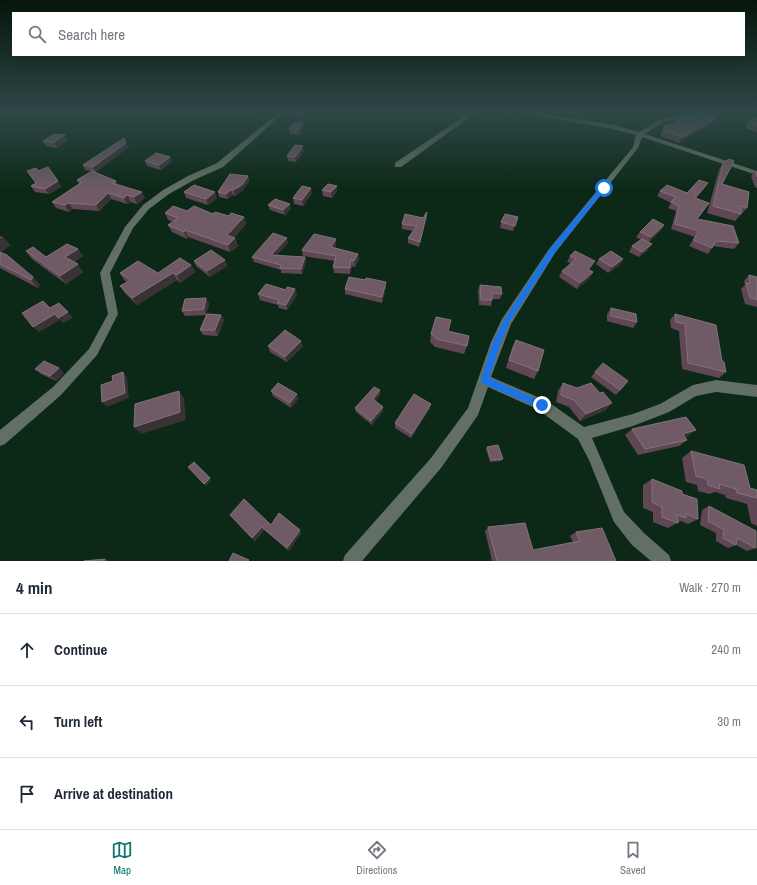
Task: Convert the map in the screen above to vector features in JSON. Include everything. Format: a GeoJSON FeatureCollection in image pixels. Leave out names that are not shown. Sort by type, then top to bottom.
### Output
{"type":"FeatureCollection","features":[{"type":"Feature","properties":{"kind":"street"},"geometry":{"type":"LineString","coordinates":[[0,438],[57,391],[93,352],[113,314],[105,273],[129,227],[146,207],[166,192],[191,178],[220,165],[251,138]]}},
{"type":"Feature","properties":{"kind":"street"},"geometry":{"type":"LineString","coordinates":[[398,165],[436,138]]}},
{"type":"Feature","properties":{"kind":"street"},"geometry":{"type":"LineString","coordinates":[[351,561],[436,463],[473,411],[497,342],[529,285],[552,251],[636,147],[639,138]]}},
{"type":"Feature","properties":{"kind":"street"},"geometry":{"type":"LineString","coordinates":[[653,138],[757,173]]}},
{"type":"Feature","properties":{"kind":"street"},"geometry":{"type":"LineString","coordinates":[[485,380],[542,405],[582,434],[594,456],[620,517],[638,540],[663,561]]}},
{"type":"Feature","properties":{"kind":"street"},"geometry":{"type":"LineString","coordinates":[[582,434],[633,420],[664,408],[693,390],[716,386],[757,391]]}},
{"type":"Feature","properties":{"kind":"building"},"geometry":{"type":"Polygon","coordinates":[[[47,138],[60,138],[54,142],[43,141],[47,138]]]}},
{"type":"Feature","properties":{"kind":"building"},"geometry":{"type":"Polygon","coordinates":[[[124,138],[126,143],[93,167],[83,165],[124,138]]]}},
{"type":"Feature","properties":{"kind":"building"},"geometry":{"type":"Polygon","coordinates":[[[295,145],[303,146],[295,157],[287,156],[295,145]]]}},
{"type":"Feature","properties":{"kind":"building"},"geometry":{"type":"Polygon","coordinates":[[[156,153],[170,157],[159,165],[145,161],[156,153]]]}},
{"type":"Feature","properties":{"kind":"building"},"geometry":{"type":"Polygon","coordinates":[[[729,159],[734,161],[722,184],[749,192],[747,208],[741,206],[741,214],[713,206],[723,163],[729,159]]]}},
{"type":"Feature","properties":{"kind":"building"},"geometry":{"type":"Polygon","coordinates":[[[48,167],[58,181],[45,189],[31,186],[36,183],[27,171],[36,168],[38,171],[48,167]]]}},
{"type":"Feature","properties":{"kind":"building"},"geometry":{"type":"Polygon","coordinates":[[[92,171],[116,181],[112,183],[142,192],[134,197],[127,195],[124,198],[108,193],[96,205],[68,203],[65,205],[52,202],[82,182],[77,180],[92,171]]]}},
{"type":"Feature","properties":{"kind":"building"},"geometry":{"type":"Polygon","coordinates":[[[230,174],[248,176],[242,185],[226,194],[218,192],[230,174]]]}},
{"type":"Feature","properties":{"kind":"building"},"geometry":{"type":"Polygon","coordinates":[[[699,180],[708,183],[695,198],[709,203],[697,219],[733,226],[739,243],[716,241],[712,248],[693,240],[699,231],[675,224],[679,206],[671,202],[676,197],[660,191],[667,185],[687,193],[699,180]]]}},
{"type":"Feature","properties":{"kind":"building"},"geometry":{"type":"Polygon","coordinates":[[[328,184],[337,186],[331,192],[322,190],[328,184]]]}},
{"type":"Feature","properties":{"kind":"building"},"geometry":{"type":"Polygon","coordinates":[[[194,185],[215,192],[206,199],[184,192],[194,185]]]}},
{"type":"Feature","properties":{"kind":"building"},"geometry":{"type":"Polygon","coordinates":[[[302,186],[311,188],[302,200],[293,198],[302,186]]]}},
{"type":"Feature","properties":{"kind":"building"},"geometry":{"type":"Polygon","coordinates":[[[275,199],[290,204],[283,210],[268,205],[275,199]]]}},
{"type":"Feature","properties":{"kind":"building"},"geometry":{"type":"Polygon","coordinates":[[[173,206],[187,211],[194,206],[213,214],[215,212],[229,216],[231,213],[244,217],[227,235],[235,238],[228,245],[185,230],[184,232],[168,225],[178,218],[165,213],[173,206]]]}},
{"type":"Feature","properties":{"kind":"building"},"geometry":{"type":"Polygon","coordinates":[[[427,212],[420,242],[408,238],[417,226],[402,224],[405,214],[423,218],[427,212]]]}},
{"type":"Feature","properties":{"kind":"building"},"geometry":{"type":"Polygon","coordinates":[[[505,214],[518,217],[515,226],[501,222],[505,214]]]}},
{"type":"Feature","properties":{"kind":"building"},"geometry":{"type":"Polygon","coordinates":[[[653,219],[664,225],[651,237],[640,232],[653,219]]]}},
{"type":"Feature","properties":{"kind":"building"},"geometry":{"type":"Polygon","coordinates":[[[273,233],[287,238],[271,255],[305,257],[301,269],[280,268],[281,265],[252,257],[273,233]]]}},
{"type":"Feature","properties":{"kind":"building"},"geometry":{"type":"Polygon","coordinates":[[[314,234],[336,239],[331,247],[358,254],[354,261],[351,260],[350,268],[333,267],[336,256],[302,250],[314,234]]]}},
{"type":"Feature","properties":{"kind":"building"},"geometry":{"type":"Polygon","coordinates":[[[642,239],[652,244],[642,252],[632,246],[642,239]]]}},
{"type":"Feature","properties":{"kind":"building"},"geometry":{"type":"Polygon","coordinates":[[[67,244],[78,249],[65,257],[78,264],[60,276],[26,251],[33,247],[46,257],[67,244]]]}},
{"type":"Feature","properties":{"kind":"building"},"geometry":{"type":"Polygon","coordinates":[[[211,250],[225,260],[207,271],[194,261],[211,250]]]}},
{"type":"Feature","properties":{"kind":"building"},"geometry":{"type":"Polygon","coordinates":[[[575,251],[595,261],[588,269],[593,272],[580,283],[562,271],[576,259],[570,256],[575,251]]]}},
{"type":"Feature","properties":{"kind":"building"},"geometry":{"type":"Polygon","coordinates":[[[611,251],[623,259],[612,267],[599,259],[611,251]]]}},
{"type":"Feature","properties":{"kind":"building"},"geometry":{"type":"Polygon","coordinates":[[[0,252],[7,255],[33,277],[31,280],[0,264],[0,252]]]}},
{"type":"Feature","properties":{"kind":"building"},"geometry":{"type":"Polygon","coordinates":[[[180,258],[191,265],[177,275],[173,273],[132,298],[120,286],[131,280],[120,273],[138,261],[158,273],[180,258]]]}},
{"type":"Feature","properties":{"kind":"building"},"geometry":{"type":"Polygon","coordinates":[[[749,275],[757,277],[757,300],[750,298],[746,283],[750,284],[749,275]]]}},
{"type":"Feature","properties":{"kind":"building"},"geometry":{"type":"Polygon","coordinates":[[[349,277],[365,280],[366,278],[386,282],[382,297],[345,289],[349,277]]]}},
{"type":"Feature","properties":{"kind":"building"},"geometry":{"type":"Polygon","coordinates":[[[266,284],[286,290],[287,287],[295,289],[286,305],[277,303],[279,300],[258,294],[266,284]]]}},
{"type":"Feature","properties":{"kind":"building"},"geometry":{"type":"Polygon","coordinates":[[[480,285],[501,287],[502,294],[492,293],[492,300],[481,300],[480,285]]]}},
{"type":"Feature","properties":{"kind":"building"},"geometry":{"type":"Polygon","coordinates":[[[206,298],[204,309],[182,311],[185,299],[206,298]]]}},
{"type":"Feature","properties":{"kind":"building"},"geometry":{"type":"Polygon","coordinates":[[[43,301],[50,308],[59,303],[68,312],[58,318],[55,314],[33,327],[22,313],[43,301]]]}},
{"type":"Feature","properties":{"kind":"building"},"geometry":{"type":"Polygon","coordinates":[[[611,308],[636,314],[637,322],[611,316],[611,308]]]}},
{"type":"Feature","properties":{"kind":"building"},"geometry":{"type":"Polygon","coordinates":[[[207,314],[221,315],[215,330],[200,330],[207,314]]]}},
{"type":"Feature","properties":{"kind":"building"},"geometry":{"type":"Polygon","coordinates":[[[675,314],[716,325],[722,361],[724,362],[726,372],[688,363],[685,324],[676,322],[675,314]]]}},
{"type":"Feature","properties":{"kind":"building"},"geometry":{"type":"Polygon","coordinates":[[[436,317],[451,320],[448,331],[469,336],[467,346],[437,339],[431,334],[436,317]]]}},
{"type":"Feature","properties":{"kind":"building"},"geometry":{"type":"Polygon","coordinates":[[[285,330],[301,341],[285,357],[268,346],[285,330]]]}},
{"type":"Feature","properties":{"kind":"building"},"geometry":{"type":"Polygon","coordinates":[[[516,340],[544,350],[538,371],[509,360],[516,340]]]}},
{"type":"Feature","properties":{"kind":"building"},"geometry":{"type":"Polygon","coordinates":[[[44,361],[59,368],[50,376],[35,369],[44,361]]]}},
{"type":"Feature","properties":{"kind":"building"},"geometry":{"type":"Polygon","coordinates":[[[603,363],[628,381],[620,390],[595,372],[603,363]]]}},
{"type":"Feature","properties":{"kind":"building"},"geometry":{"type":"Polygon","coordinates":[[[123,372],[125,393],[102,402],[101,385],[113,381],[112,376],[123,372]]]}},
{"type":"Feature","properties":{"kind":"building"},"geometry":{"type":"Polygon","coordinates":[[[278,383],[297,394],[290,403],[271,391],[278,383]]]}},
{"type":"Feature","properties":{"kind":"building"},"geometry":{"type":"Polygon","coordinates":[[[563,383],[577,388],[591,383],[600,393],[603,392],[612,403],[586,414],[574,400],[561,395],[563,383]]]}},
{"type":"Feature","properties":{"kind":"building"},"geometry":{"type":"Polygon","coordinates":[[[374,387],[380,390],[373,399],[383,407],[371,421],[355,408],[374,387]]]}},
{"type":"Feature","properties":{"kind":"building"},"geometry":{"type":"Polygon","coordinates":[[[179,391],[180,412],[134,427],[135,404],[179,391]]]}},
{"type":"Feature","properties":{"kind":"building"},"geometry":{"type":"Polygon","coordinates":[[[414,394],[431,404],[412,434],[395,423],[414,394]]]}},
{"type":"Feature","properties":{"kind":"building"},"geometry":{"type":"Polygon","coordinates":[[[686,417],[696,430],[683,434],[687,440],[645,449],[632,429],[686,417]]]}},
{"type":"Feature","properties":{"kind":"building"},"geometry":{"type":"Polygon","coordinates":[[[498,445],[503,459],[491,460],[487,447],[498,445]]]}},
{"type":"Feature","properties":{"kind":"building"},"geometry":{"type":"Polygon","coordinates":[[[691,451],[744,465],[750,488],[757,490],[757,498],[737,493],[736,489],[719,484],[720,489],[708,485],[707,479],[696,476],[691,451]]]}},
{"type":"Feature","properties":{"kind":"building"},"geometry":{"type":"Polygon","coordinates":[[[194,462],[210,478],[204,484],[188,467],[194,462]]]}},
{"type":"Feature","properties":{"kind":"building"},"geometry":{"type":"Polygon","coordinates":[[[652,479],[682,491],[682,494],[697,499],[698,519],[686,514],[686,518],[677,515],[678,523],[662,517],[662,507],[652,502],[652,479]]]}},
{"type":"Feature","properties":{"kind":"building"},"geometry":{"type":"Polygon","coordinates":[[[244,499],[271,525],[279,513],[300,530],[287,548],[262,527],[252,538],[230,515],[244,499]]]}},
{"type":"Feature","properties":{"kind":"building"},"geometry":{"type":"Polygon","coordinates":[[[709,506],[756,531],[756,548],[737,538],[736,545],[723,538],[724,530],[708,521],[709,506]]]}},
{"type":"Feature","properties":{"kind":"building"},"geometry":{"type":"Polygon","coordinates":[[[525,523],[533,550],[580,541],[576,532],[602,528],[616,561],[497,561],[488,527],[525,523]]]}},
{"type":"Feature","properties":{"kind":"building"},"geometry":{"type":"Polygon","coordinates":[[[233,553],[249,560],[229,561],[233,553]]]}},
{"type":"Feature","properties":{"kind":"building"},"geometry":{"type":"Polygon","coordinates":[[[105,559],[104,561],[84,561],[105,559]]]}},
{"type":"Feature","properties":{"kind":"route"},"geometry":{"type":"LineString","coordinates":[[542,405],[485,380],[497,342],[506,322],[552,251],[604,188]]}}]}
